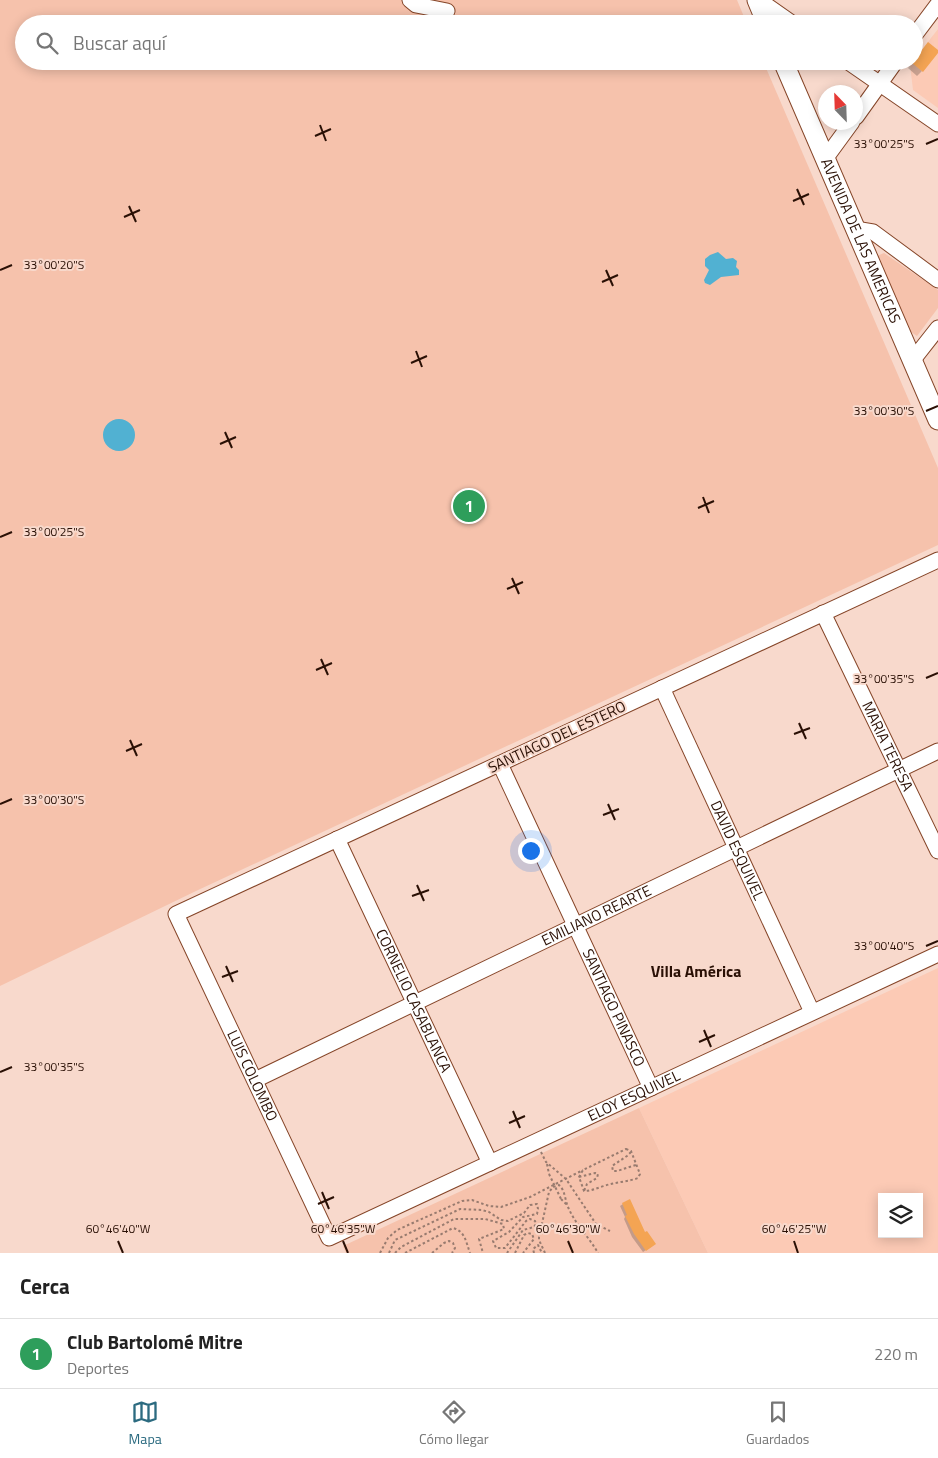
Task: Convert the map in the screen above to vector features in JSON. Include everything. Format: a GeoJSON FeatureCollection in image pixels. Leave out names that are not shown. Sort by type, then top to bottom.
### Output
{"type":"FeatureCollection","features":[{"type":"Feature","properties":{"kind":"main road"},"geometry":{"type":"LineString","coordinates":[[758,0],[764,15]]}},
{"type":"Feature","properties":{"kind":"main road","name":"AVENIDA DE LAS AMERICAS"},"geometry":{"type":"LineString","coordinates":[[787,70],[938,420]]}},
{"type":"Feature","properties":{"kind":"street"},"geometry":{"type":"LineString","coordinates":[[410,0],[416,5],[447,11]]}},
{"type":"Feature","properties":{"kind":"street"},"geometry":{"type":"LineString","coordinates":[[758,0],[780,15]]}},
{"type":"Feature","properties":{"kind":"street"},"geometry":{"type":"LineString","coordinates":[[923,24],[938,4]]}},
{"type":"Feature","properties":{"kind":"street"},"geometry":{"type":"LineString","coordinates":[[860,70],[938,124]]}},
{"type":"Feature","properties":{"kind":"street"},"geometry":{"type":"LineString","coordinates":[[863,107],[890,70]]}},
{"type":"Feature","properties":{"kind":"street"},"geometry":{"type":"LineString","coordinates":[[826,159],[846,130]]}},
{"type":"Feature","properties":{"kind":"street"},"geometry":{"type":"LineString","coordinates":[[855,229],[873,232],[938,280]]}},
{"type":"Feature","properties":{"kind":"street"},"geometry":{"type":"LineString","coordinates":[[912,360],[938,328]]}},
{"type":"Feature","properties":{"kind":"street","name":"SANTIAGO DEL ESTERO"},"geometry":{"type":"LineString","coordinates":[[176,914],[938,560]]}},
{"type":"Feature","properties":{"kind":"street","name":"MARIA TERESA"},"geometry":{"type":"LineString","coordinates":[[824,613],[938,851]]}},
{"type":"Feature","properties":{"kind":"street","name":"DAVID ESQUIVEL"},"geometry":{"type":"LineString","coordinates":[[662,688],[812,1012]]}},
{"type":"Feature","properties":{"kind":"street","name":"EMILIANO REARTE"},"geometry":{"type":"LineString","coordinates":[[255,1080],[938,751]]}},
{"type":"Feature","properties":{"kind":"street","name":"SANTIAGO PINASCO"},"geometry":{"type":"LineString","coordinates":[[500,764],[651,1088]]}},
{"type":"Feature","properties":{"kind":"street","name":"CORNELIO CASABLANCA"},"geometry":{"type":"LineString","coordinates":[[337,839],[490,1163]]}},
{"type":"Feature","properties":{"kind":"street","name":"LUIS COLOMBO"},"geometry":{"type":"LineString","coordinates":[[176,914],[328,1238]]}},
{"type":"Feature","properties":{"kind":"street","name":"ELOY ESQUIVEL"},"geometry":{"type":"LineString","coordinates":[[328,1238],[938,954]]}},
{"type":"Feature","properties":{"kind":"path"},"geometry":{"type":"LineString","coordinates":[[381,1252],[388,1238],[398,1230],[462,1201],[472,1200],[489,1206],[500,1207],[530,1197],[622,1150],[631,1151]]}},
{"type":"Feature","properties":{"kind":"path"},"geometry":{"type":"LineString","coordinates":[[631,1151],[612,1166],[613,1171],[636,1164]]}},
{"type":"Feature","properties":{"kind":"path"},"geometry":{"type":"LineString","coordinates":[[584,1191],[638,1178],[640,1174],[631,1151]]}},
{"type":"Feature","properties":{"kind":"path"},"geometry":{"type":"LineString","coordinates":[[542,1153],[561,1199],[598,1253]]}},
{"type":"Feature","properties":{"kind":"path"},"geometry":{"type":"LineString","coordinates":[[546,1162],[566,1179],[596,1224],[610,1231]]}},
{"type":"Feature","properties":{"kind":"path"},"geometry":{"type":"LineString","coordinates":[[583,1170],[579,1177],[584,1191]]}},
{"type":"Feature","properties":{"kind":"path"},"geometry":{"type":"LineString","coordinates":[[579,1177],[598,1174],[598,1178],[586,1184],[584,1191]]}},
{"type":"Feature","properties":{"kind":"path"},"geometry":{"type":"LineString","coordinates":[[544,1253],[539,1237],[549,1192],[553,1187],[559,1185],[562,1187],[568,1207]]}},
{"type":"Feature","properties":{"kind":"path"},"geometry":{"type":"LineString","coordinates":[[483,1253],[479,1239],[504,1229],[508,1221],[524,1212],[534,1203],[538,1206],[537,1214],[524,1217],[509,1232],[493,1241],[496,1248],[505,1248],[526,1221],[530,1219],[535,1221],[534,1227],[523,1230],[507,1253]]}},
{"type":"Feature","properties":{"kind":"path"},"geometry":{"type":"LineString","coordinates":[[389,1253],[395,1240],[460,1210],[482,1210],[501,1220],[508,1221]]}},
{"type":"Feature","properties":{"kind":"path"},"geometry":{"type":"LineString","coordinates":[[436,1212],[443,1217]]}},
{"type":"Feature","properties":{"kind":"path"},"geometry":{"type":"LineString","coordinates":[[395,1253],[401,1247],[454,1220],[485,1219],[496,1221],[505,1226]]}},
{"type":"Feature","properties":{"kind":"path"},"geometry":{"type":"LineString","coordinates":[[405,1253],[453,1228],[459,1229],[463,1233],[470,1253]]}},
{"type":"Feature","properties":{"kind":"path"},"geometry":{"type":"LineString","coordinates":[[430,1233],[433,1238]]}},
{"type":"Feature","properties":{"kind":"path"},"geometry":{"type":"LineString","coordinates":[[515,1253],[524,1235],[528,1233],[539,1237]]}},
{"type":"Feature","properties":{"kind":"path"},"geometry":{"type":"LineString","coordinates":[[523,1253],[532,1243],[534,1236]]}},
{"type":"Feature","properties":{"kind":"path"},"geometry":{"type":"LineString","coordinates":[[432,1253],[444,1243],[450,1241],[454,1244],[455,1248],[452,1253]]}},
{"type":"Feature","properties":{"kind":"path"},"geometry":{"type":"LineString","coordinates":[[534,1253],[533,1249],[538,1245],[544,1253]]}},
{"type":"Feature","properties":{"kind":"shaded area"},"geometry":{"type":"Polygon","coordinates":[[[0,0],[737,0],[743,15],[15,15],[15,70],[767,70],[938,468],[938,545],[196,891],[0,986],[0,0]]]}},
{"type":"Feature","properties":{"kind":"shaded area"},"geometry":{"type":"Polygon","coordinates":[[[938,29],[938,108],[913,90],[911,70],[923,70],[923,48],[938,29]]]}},
{"type":"Feature","properties":{"kind":"shaded area"},"geometry":{"type":"Polygon","coordinates":[[[884,253],[938,290],[938,308],[917,336],[908,330],[877,256],[884,253]]]}},
{"type":"Feature","properties":{"kind":"shaded area"},"geometry":{"type":"Polygon","coordinates":[[[938,968],[938,1253],[708,1253],[639,1108],[938,968]]]}},
{"type":"Feature","properties":{"kind":"shaded area"},"geometry":{"type":"Polygon","coordinates":[[[639,1108],[708,1253],[346,1253],[343,1246],[639,1108]]]}},
{"type":"Feature","properties":{"kind":"water"},"geometry":{"type":"Polygon","coordinates":[[[718,252],[726,259],[733,258],[737,261],[736,267],[739,270],[739,275],[721,277],[710,285],[705,283],[704,280],[709,270],[705,266],[705,259],[718,252]]]}},
{"type":"Feature","properties":{"kind":"water"},"geometry":{"type":"Polygon","coordinates":[[[119,419],[125,420],[130,424],[134,429],[134,441],[130,446],[125,450],[119,451],[113,450],[108,446],[104,441],[103,435],[104,429],[108,424],[113,420],[119,419]]]}},
{"type":"Feature","properties":{"kind":"building"},"geometry":{"type":"Polygon","coordinates":[[[928,42],[938,50],[938,53],[923,72],[921,70],[923,70],[923,49],[928,42]]]}},
{"type":"Feature","properties":{"kind":"building"},"geometry":{"type":"Polygon","coordinates":[[[630,1199],[645,1232],[647,1231],[656,1244],[646,1251],[634,1234],[625,1216],[627,1215],[622,1203],[630,1199]]]}},
{"type":"Feature","properties":{"kind":"place","name":"Club Bartolomé Mitre"},"geometry":{"type":"Point","coordinates":[469,506]}},
{"type":"Feature","properties":{"kind":"district","name":"Villa América"},"geometry":{"type":"Point","coordinates":[696,971]}}]}
